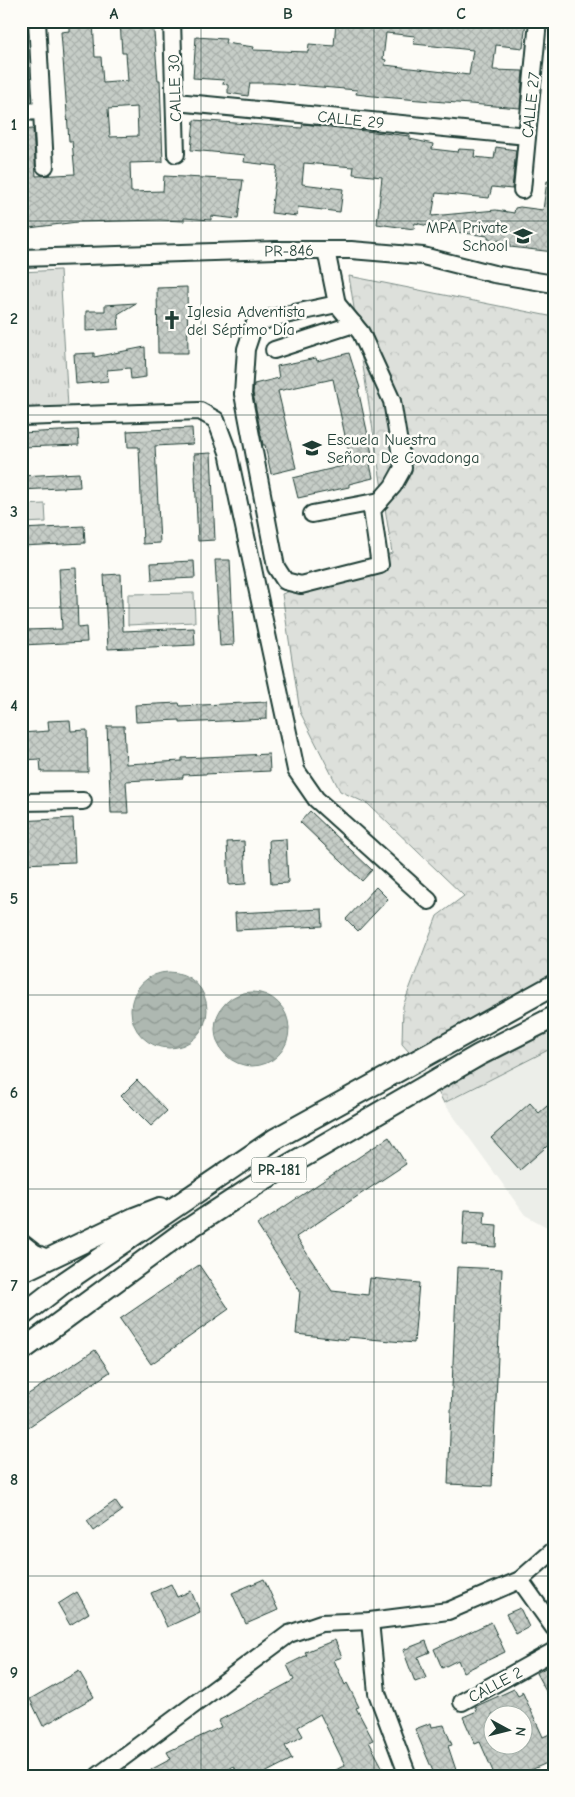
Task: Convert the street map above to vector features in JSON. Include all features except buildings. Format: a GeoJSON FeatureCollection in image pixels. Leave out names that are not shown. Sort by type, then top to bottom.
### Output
{"type":"FeatureCollection","features":[{"type":"Feature","properties":{"kind":"main road","name":"PR-181"},"geometry":{"type":"LineString","coordinates":[[21,1316],[65,1282],[275,1139],[554,985]]}},
{"type":"Feature","properties":{"kind":"main road","name":"PR-181"},"geometry":{"type":"LineString","coordinates":[[21,1351],[179,1235],[263,1180],[480,1055],[554,1017]]}},
{"type":"Feature","properties":{"kind":"main road"},"geometry":{"type":"LineString","coordinates":[[21,1272],[134,1218],[190,1197]]}},
{"type":"Feature","properties":{"kind":"street"},"geometry":{"type":"LineString","coordinates":[[37,21],[45,166]]}},
{"type":"Feature","properties":{"kind":"street","name":"CALLE 30"},"geometry":{"type":"LineString","coordinates":[[172,21],[176,102],[176,154]]}},
{"type":"Feature","properties":{"kind":"street","name":"CALLE 27"},"geometry":{"type":"LineString","coordinates":[[522,190],[538,21]]}},
{"type":"Feature","properties":{"kind":"street","name":"CALLE 29"},"geometry":{"type":"LineString","coordinates":[[176,102],[527,136]]}},
{"type":"Feature","properties":{"kind":"street"},"geometry":{"type":"LineString","coordinates":[[21,112],[41,111]]}},
{"type":"Feature","properties":{"kind":"street"},"geometry":{"type":"LineString","coordinates":[[326,250],[337,304],[361,332],[392,401],[403,468],[393,486],[372,510],[380,565],[301,585],[285,581],[276,567],[243,394],[246,349],[254,325],[271,318],[337,304]]}},
{"type":"Feature","properties":{"kind":"street","name":"PR-846"},"geometry":{"type":"LineString","coordinates":[[21,258],[351,250],[423,256],[494,274],[554,284]]}},
{"type":"Feature","properties":{"kind":"street"},"geometry":{"type":"LineString","coordinates":[[274,350],[354,324]]}},
{"type":"Feature","properties":{"kind":"street"},"geometry":{"type":"LineString","coordinates":[[21,417],[200,411],[216,420],[228,452],[296,770],[316,799],[429,901]]}},
{"type":"Feature","properties":{"kind":"street"},"geometry":{"type":"LineString","coordinates":[[312,514],[380,502]]}},
{"type":"Feature","properties":{"kind":"street"},"geometry":{"type":"LineString","coordinates":[[21,802],[83,801]]}},
{"type":"Feature","properties":{"kind":"street"},"geometry":{"type":"LineString","coordinates":[[21,1242],[35,1253],[47,1258]]}},
{"type":"Feature","properties":{"kind":"street"},"geometry":{"type":"LineString","coordinates":[[98,1776],[289,1634],[321,1623],[370,1621],[448,1612],[520,1580],[554,1550]]}},
{"type":"Feature","properties":{"kind":"street"},"geometry":{"type":"LineString","coordinates":[[520,1580],[554,1628]]}},
{"type":"Feature","properties":{"kind":"street"},"geometry":{"type":"LineString","coordinates":[[370,1621],[377,1692],[408,1776]]}},
{"type":"Feature","properties":{"kind":"street","name":"CALLE 2"},"geometry":{"type":"LineString","coordinates":[[462,1702],[554,1651]]}},
{"type":"Feature","properties":{"kind":"shaded area"},"geometry":{"type":"Polygon","coordinates":[[[554,1047],[554,1231],[525,1215],[444,1103],[554,1047]]]}},
{"type":"Feature","properties":{"kind":"green space"},"geometry":{"type":"Polygon","coordinates":[[[60,270],[68,407],[21,410],[21,272],[60,270]]]}},
{"type":"Feature","properties":{"kind":"green space"},"geometry":{"type":"Polygon","coordinates":[[[349,276],[554,317],[554,975],[409,1052],[402,1044],[403,1006],[437,916],[464,896],[368,804],[340,791],[300,712],[282,594],[392,553],[349,276]]]}},
{"type":"Feature","properties":{"kind":"green space"},"geometry":{"type":"Polygon","coordinates":[[[45,504],[46,522],[21,523],[21,505],[45,504]]]}},
{"type":"Feature","properties":{"kind":"green space"},"geometry":{"type":"Polygon","coordinates":[[[194,593],[195,622],[128,625],[128,594],[194,593]]]}},
{"type":"Feature","properties":{"kind":"green space"},"geometry":{"type":"Polygon","coordinates":[[[554,1030],[554,1047],[444,1103],[437,1090],[554,1030]]]}},
{"type":"Feature","properties":{"kind":"water"},"geometry":{"type":"Polygon","coordinates":[[[162,972],[176,972],[190,978],[201,989],[207,1003],[204,1025],[196,1037],[176,1048],[162,1048],[148,1042],[137,1031],[131,1017],[131,1003],[137,989],[148,978],[162,972]]]}},
{"type":"Feature","properties":{"kind":"water"},"geometry":{"type":"Polygon","coordinates":[[[252,992],[266,995],[278,1003],[286,1015],[289,1029],[286,1043],[278,1055],[266,1063],[252,1066],[238,1063],[226,1055],[218,1043],[215,1029],[218,1015],[226,1003],[238,995],[252,992]]]}},
{"type":"Feature","properties":{"kind":"place","name":"MPA Private School"},"geometry":{"type":"Point","coordinates":[523,236]}},
{"type":"Feature","properties":{"kind":"place","name":"Iglesia Adventista del Séptimo Día"},"geometry":{"type":"Point","coordinates":[172,320]}},
{"type":"Feature","properties":{"kind":"place","name":"Escuela Nuestra Señora De Covadonga"},"geometry":{"type":"Point","coordinates":[312,448]}}]}
